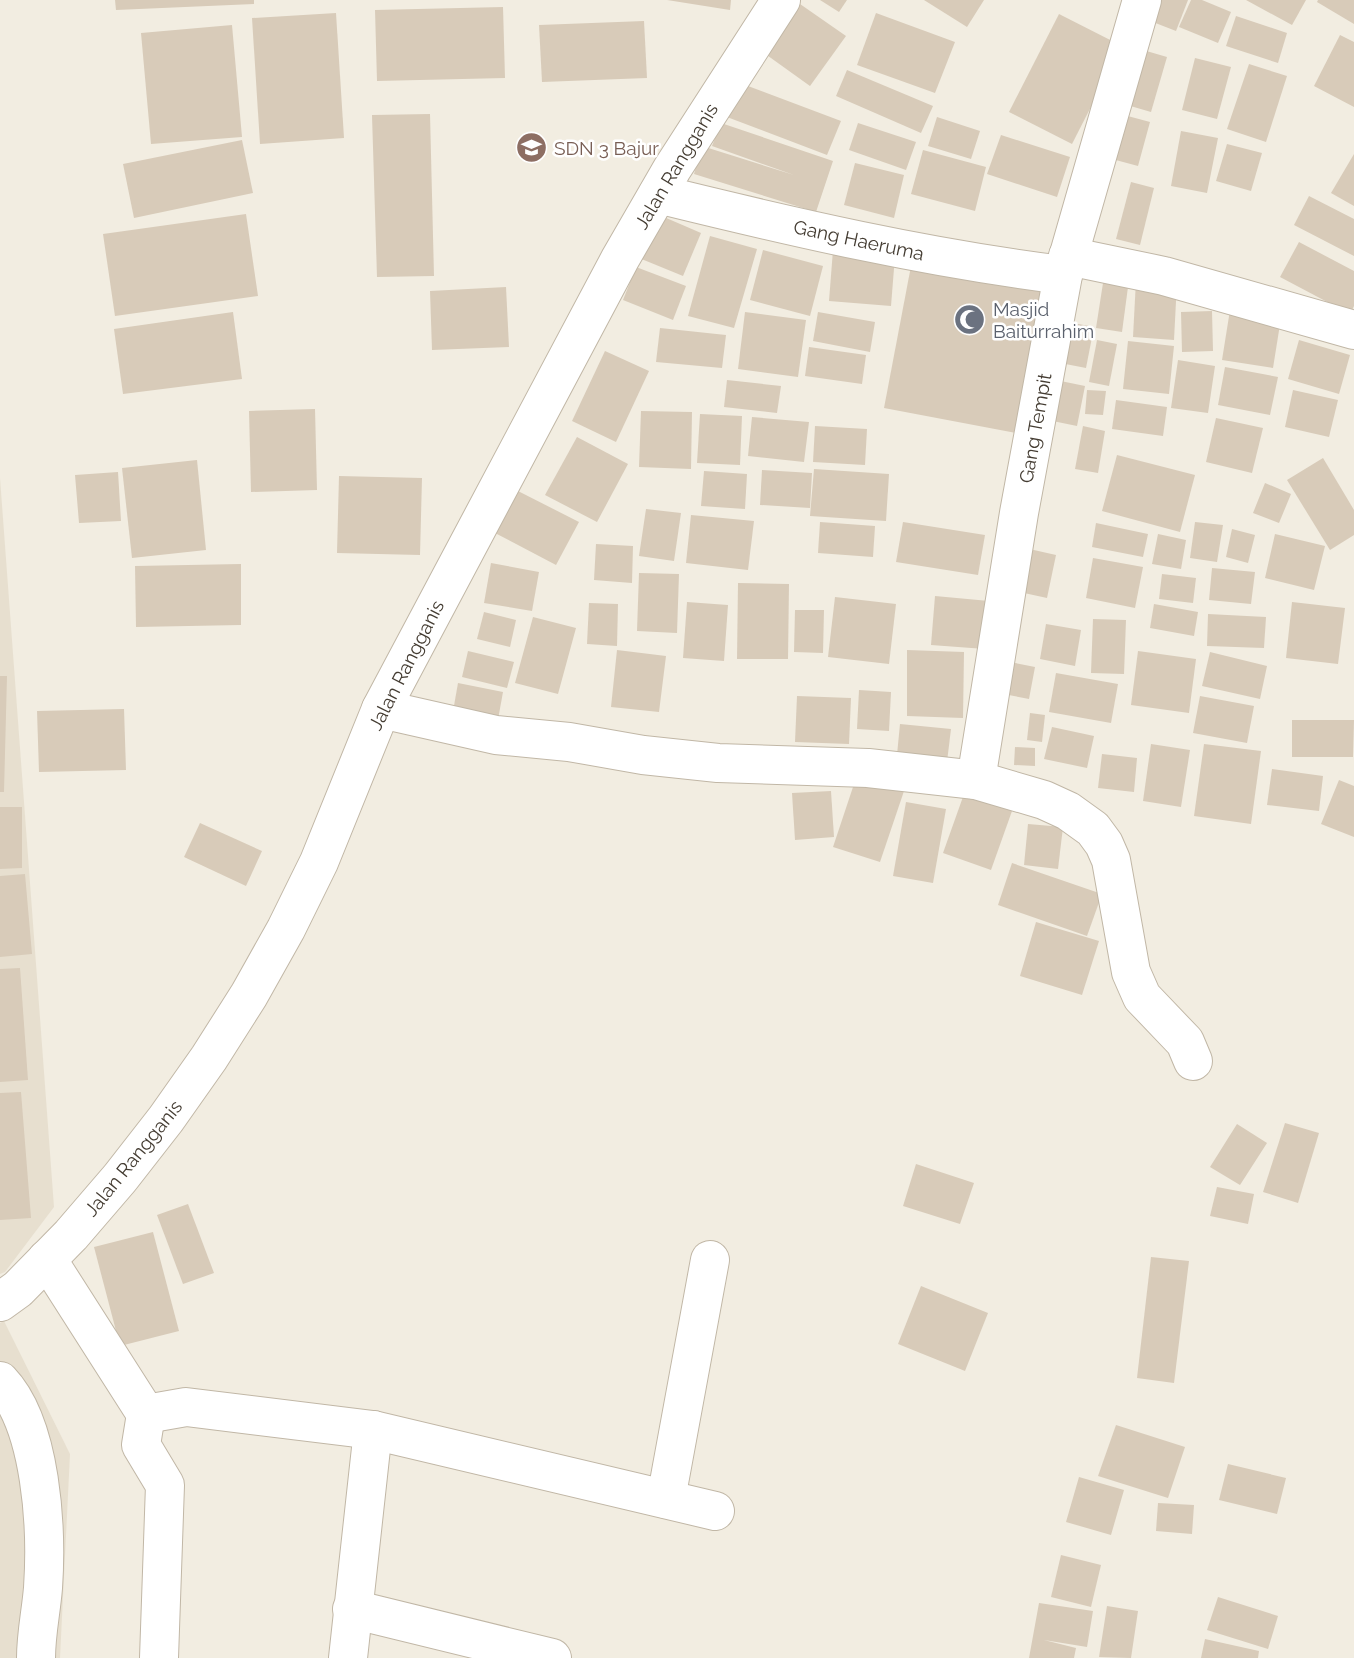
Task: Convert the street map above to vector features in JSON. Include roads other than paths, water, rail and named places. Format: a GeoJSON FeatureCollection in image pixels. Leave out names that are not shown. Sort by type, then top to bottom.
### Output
{"type":"FeatureCollection","features":[{"type":"Feature","properties":{"kind":"street","name":"Jalan Rangganis"},"geometry":{"type":"LineString","coordinates":[[0,1302],[18,1289],[120,1178],[209,1058],[249,995],[319,862],[381,709],[620,259],[720,92],[780,0]]}},
{"type":"Feature","properties":{"kind":"street","name":"Gang Tempit"},"geometry":{"type":"LineString","coordinates":[[976,780],[1019,513],[1065,265],[1142,0]]}},
{"type":"Feature","properties":{"kind":"street","name":"Gang Haeruma"},"geometry":{"type":"LineString","coordinates":[[658,194],[770,222],[925,254],[1164,276],[1354,330]]}},
{"type":"Feature","properties":{"kind":"street"},"geometry":{"type":"LineString","coordinates":[[381,709],[496,735],[569,742],[643,755],[718,763],[868,768],[976,780],[1044,800],[1068,811],[1093,829],[1104,844],[1111,860],[1131,972],[1142,997],[1185,1042],[1193,1061]]}},
{"type":"Feature","properties":{"kind":"street"},"geometry":{"type":"LineString","coordinates":[[47,1259],[146,1414],[141,1445],[165,1485],[159,1658]]}},
{"type":"Feature","properties":{"kind":"street"},"geometry":{"type":"LineString","coordinates":[[666,1499],[710,1259]]}},
{"type":"Feature","properties":{"kind":"street"},"geometry":{"type":"LineString","coordinates":[[0,1381],[11,1393],[22,1414],[34,1457],[41,1500],[43,1567],[36,1658]]}},
{"type":"Feature","properties":{"kind":"street"},"geometry":{"type":"LineString","coordinates":[[146,1414],[186,1407],[373,1430],[715,1511]]}},
{"type":"Feature","properties":{"kind":"street"},"geometry":{"type":"LineString","coordinates":[[348,1658],[373,1430]]}},
{"type":"Feature","properties":{"kind":"street"},"geometry":{"type":"LineString","coordinates":[[352,1609],[552,1658]]}},
{"type":"Feature","properties":{"kind":"place","name":"SDN 3 Bajur"},"geometry":{"type":"Point","coordinates":[531,148]}},
{"type":"Feature","properties":{"kind":"place","name":"Masjid Baiturrahim"},"geometry":{"type":"Point","coordinates":[970,320]}}]}
